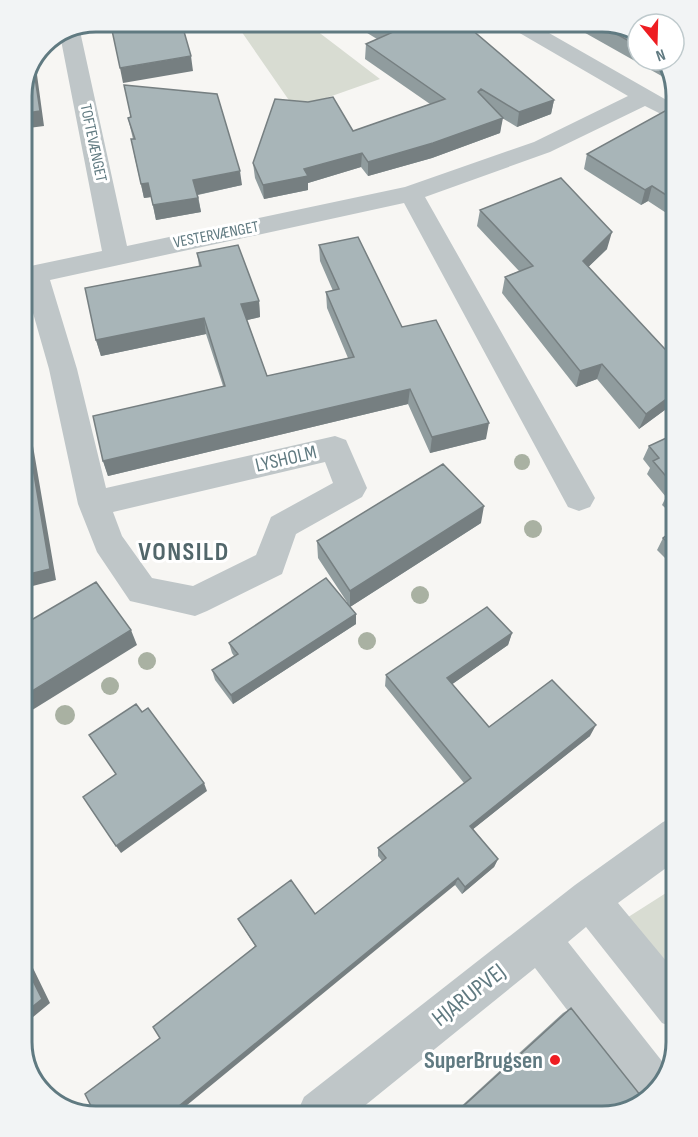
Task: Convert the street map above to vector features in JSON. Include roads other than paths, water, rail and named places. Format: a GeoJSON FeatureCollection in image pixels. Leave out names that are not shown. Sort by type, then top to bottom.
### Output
{"type":"FeatureCollection","features":[{"type":"Feature","properties":{"kind":"street"},"geometry":{"type":"LineString","coordinates":[[532,32],[666,109]]}},
{"type":"Feature","properties":{"kind":"street","name":"TOFTEVÆNGET"},"geometry":{"type":"LineString","coordinates":[[71,36],[116,255]]}},
{"type":"Feature","properties":{"kind":"street","name":"VESTERVÆNGET"},"geometry":{"type":"LineString","coordinates":[[32,274],[116,255],[361,207],[411,194],[542,147],[645,97]]}},
{"type":"Feature","properties":{"kind":"street"},"geometry":{"type":"LineString","coordinates":[[411,194],[579,498]]}},
{"type":"Feature","properties":{"kind":"street","name":"LYSHOLM"},"geometry":{"type":"LineString","coordinates":[[32,286],[63,369],[94,504],[108,542],[142,591],[195,601],[270,564],[282,526],[351,488],[335,448],[94,504]]}},
{"type":"Feature","properties":{"kind":"street","name":"HJARUPVEJ"},"geometry":{"type":"LineString","coordinates":[[329,1105],[589,899],[666,844]]}},
{"type":"Feature","properties":{"kind":"street"},"geometry":{"type":"LineString","coordinates":[[589,899],[666,994]]}},
{"type":"Feature","properties":{"kind":"street"},"geometry":{"type":"LineString","coordinates":[[539,939],[651,1084]]}},
{"type":"Feature","properties":{"kind":"place","name":"SuperBrugsen"},"geometry":{"type":"Point","coordinates":[555,1060]}},
{"type":"Feature","properties":{"kind":"district","name":"VONSILD"},"geometry":{"type":"Point","coordinates":[184,552]}}]}
